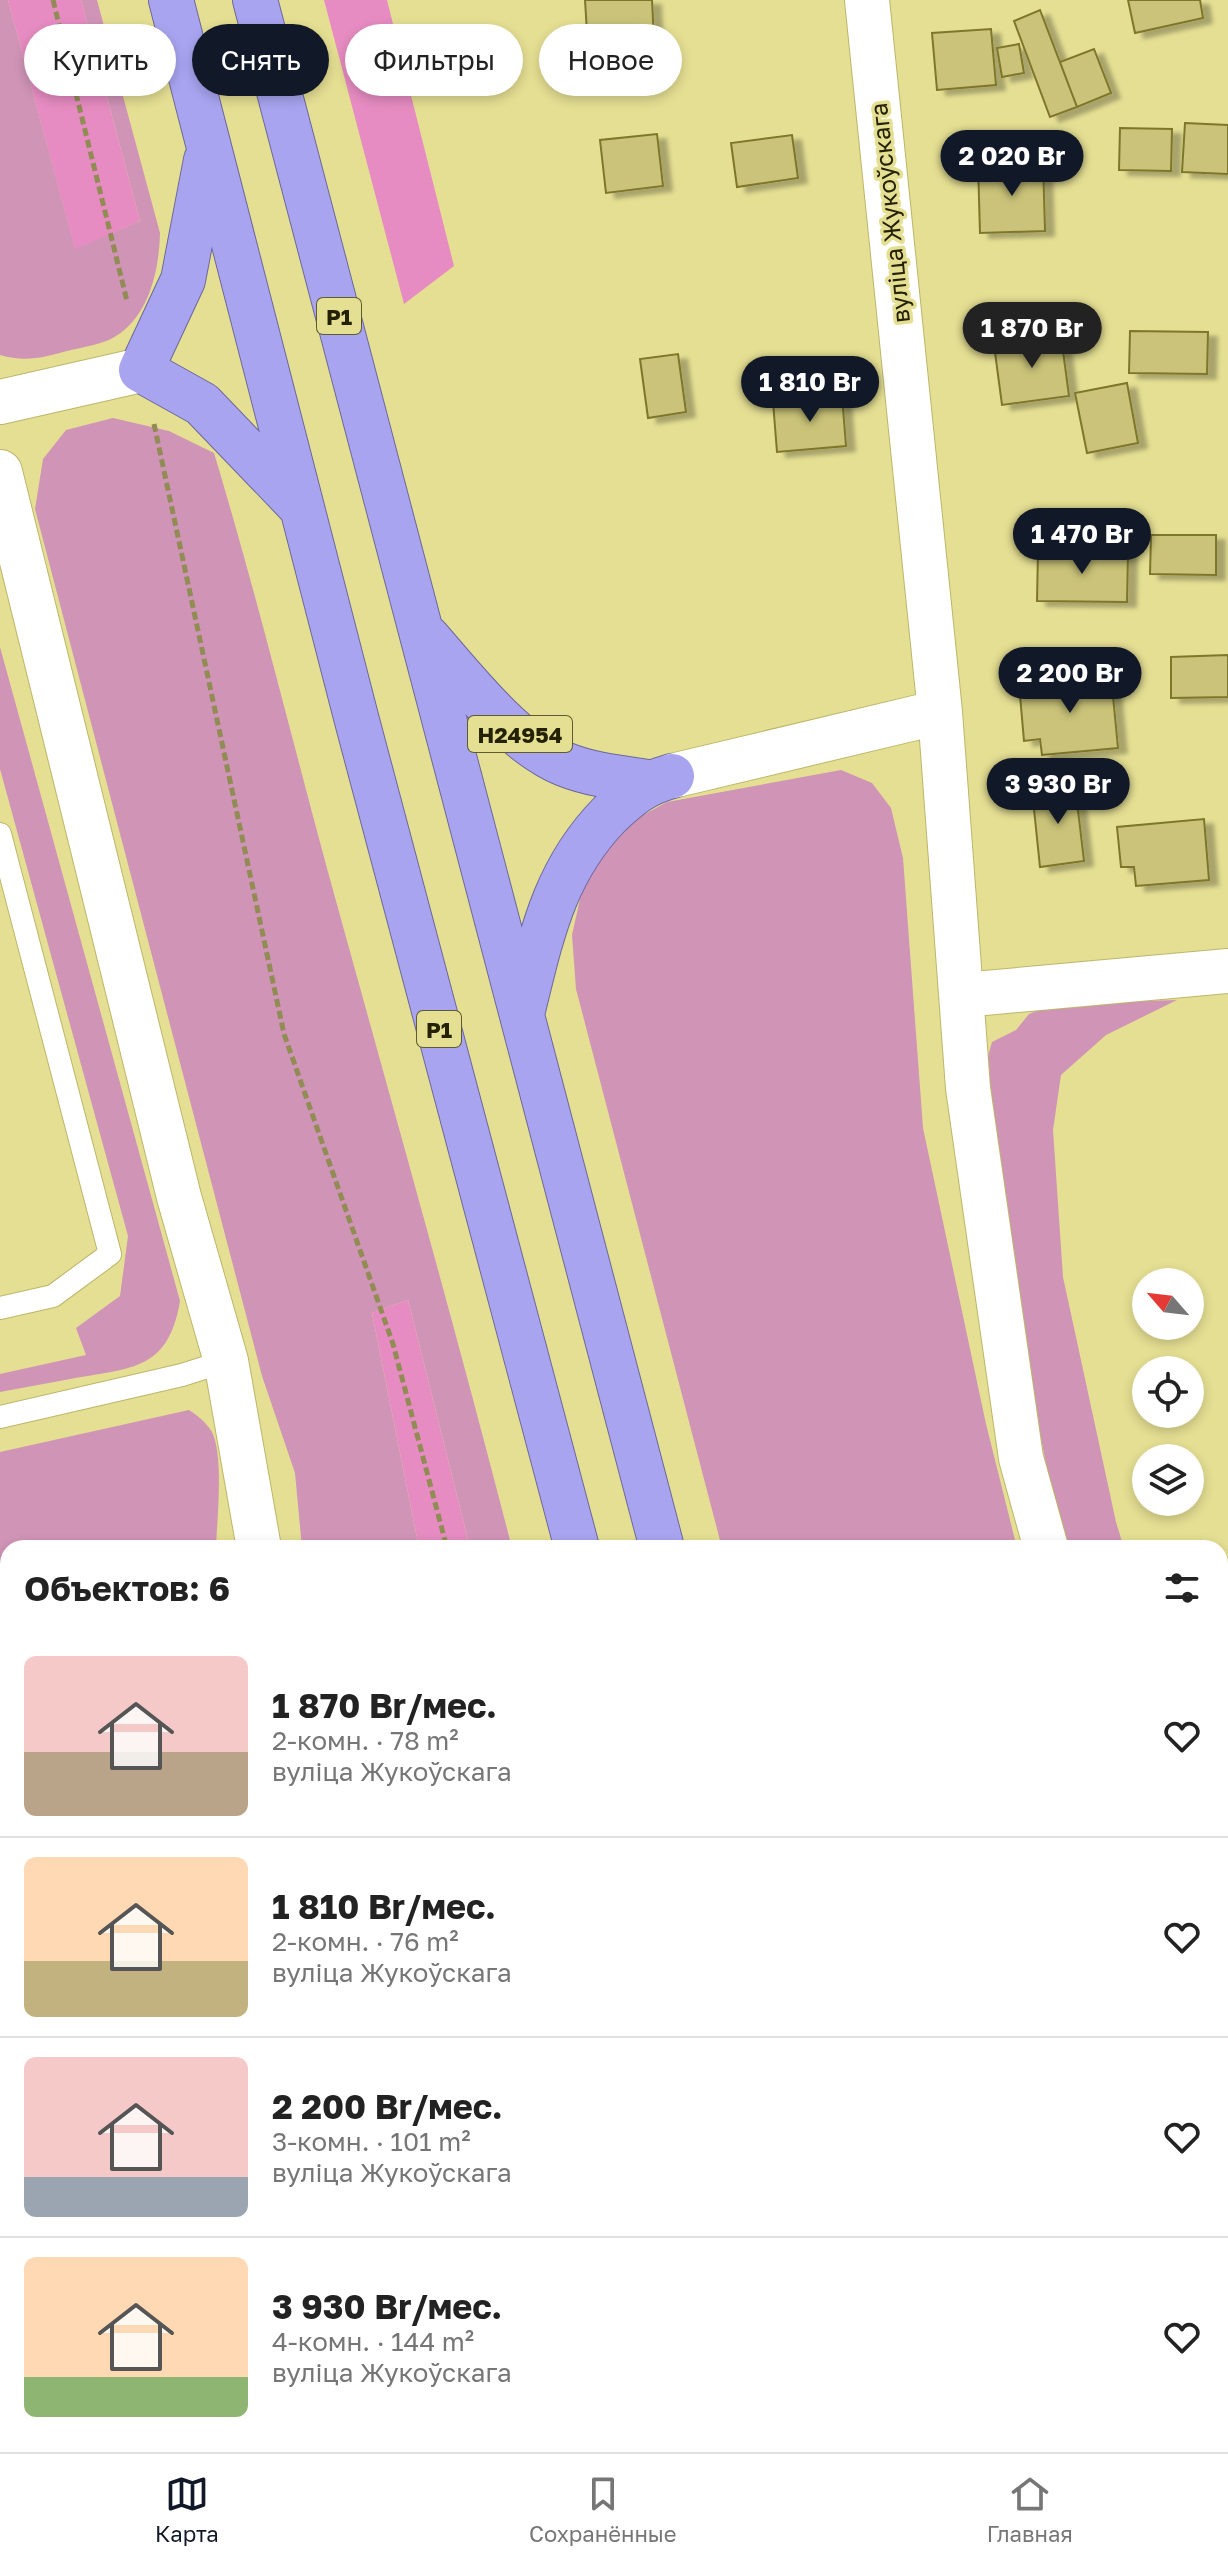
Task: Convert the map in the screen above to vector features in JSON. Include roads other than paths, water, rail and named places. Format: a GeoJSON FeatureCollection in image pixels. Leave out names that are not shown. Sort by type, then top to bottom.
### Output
{"type":"FeatureCollection","features":[{"type":"Feature","properties":{"kind":"highway","name":"Р1"},"geometry":{"type":"LineString","coordinates":[[171,0],[302,509],[575,1540]]}},
{"type":"Feature","properties":{"kind":"highway","name":"Р1"},"geometry":{"type":"LineString","coordinates":[[255,0],[660,1540]]}},
{"type":"Feature","properties":{"kind":"highway"},"geometry":{"type":"LineString","coordinates":[[209,146],[183,280],[141,370],[202,404],[302,509]]}},
{"type":"Feature","properties":{"kind":"highway","name":"Н24954"},"geometry":{"type":"LineString","coordinates":[[423,633],[506,723],[537,747],[563,763],[603,775],[660,779]]}},
{"type":"Feature","properties":{"kind":"highway","name":"Н24954"},"geometry":{"type":"LineString","coordinates":[[521,1021],[544,928],[564,875],[588,836],[620,804],[660,779]]}},
{"type":"Feature","properties":{"kind":"street","name":"вуліца Жукоўскага"},"geometry":{"type":"LineString","coordinates":[[867,0],[940,712],[968,1088],[1018,1443],[1044,1540]]}},
{"type":"Feature","properties":{"kind":"street"},"geometry":{"type":"LineString","coordinates":[[0,402],[141,370]]}},
{"type":"Feature","properties":{"kind":"street"},"geometry":{"type":"LineString","coordinates":[[0,472],[179,1197],[226,1361],[258,1540]]}},
{"type":"Feature","properties":{"kind":"street","name":"Н24954"},"geometry":{"type":"LineString","coordinates":[[660,779],[940,712]]}},
{"type":"Feature","properties":{"kind":"street"},"geometry":{"type":"LineString","coordinates":[[963,995],[1228,971]]}},
{"type":"Feature","properties":{"kind":"lane"},"geometry":{"type":"LineString","coordinates":[[0,834],[110,1254],[53,1296],[0,1308]]}},
{"type":"Feature","properties":{"kind":"lane"},"geometry":{"type":"LineString","coordinates":[[0,1417],[182,1375],[226,1361]]}}]}
